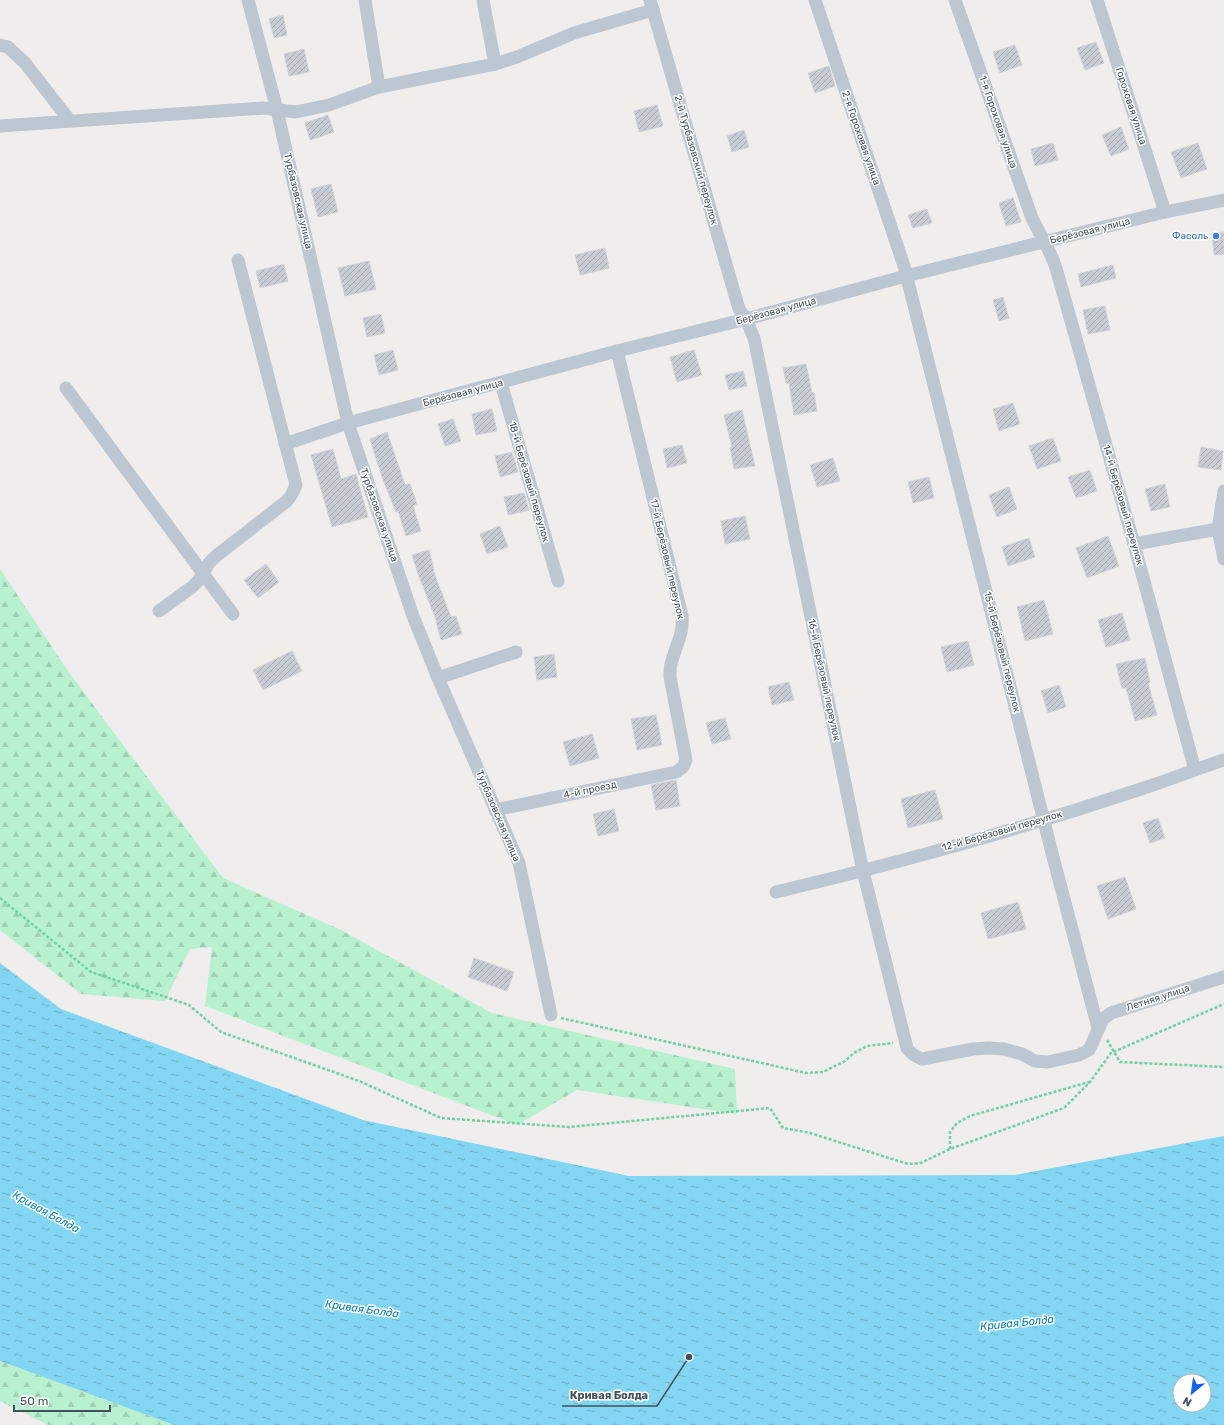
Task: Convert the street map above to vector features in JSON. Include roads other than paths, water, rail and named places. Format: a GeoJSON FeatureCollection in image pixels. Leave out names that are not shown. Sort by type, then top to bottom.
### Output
{"type":"FeatureCollection","features":[{"type":"Feature","properties":{"kind":"street","name":"Турбазовская улица"},"geometry":{"type":"LineString","coordinates":[[248,0],[277,110],[348,423],[413,616],[438,678],[519,864],[551,1015]]}},
{"type":"Feature","properties":{"kind":"street"},"geometry":{"type":"LineString","coordinates":[[365,0],[379,87]]}},
{"type":"Feature","properties":{"kind":"street"},"geometry":{"type":"LineString","coordinates":[[483,0],[495,64]]}},
{"type":"Feature","properties":{"kind":"street","name":"2-я Гороховая улица"},"geometry":{"type":"LineString","coordinates":[[815,0],[906,276]]}},
{"type":"Feature","properties":{"kind":"street","name":"1-я Гороховая улица"},"geometry":{"type":"LineString","coordinates":[[955,0],[1032,218],[1039,233],[1046,242]]}},
{"type":"Feature","properties":{"kind":"street","name":"Гороховая улица"},"geometry":{"type":"LineString","coordinates":[[1097,0],[1165,212]]}},
{"type":"Feature","properties":{"kind":"street"},"geometry":{"type":"LineString","coordinates":[[0,126],[262,108],[296,112],[329,104],[379,87],[495,64],[517,57],[574,33],[651,5]]}},
{"type":"Feature","properties":{"kind":"street","name":"2-й Турбазовский переулок"},"geometry":{"type":"LineString","coordinates":[[651,5],[739,309],[746,319]]}},
{"type":"Feature","properties":{"kind":"street"},"geometry":{"type":"LineString","coordinates":[[0,45],[8,47],[25,63],[70,121]]}},
{"type":"Feature","properties":{"kind":"street","name":"Берёзовая улица"},"geometry":{"type":"LineString","coordinates":[[285,444],[348,423],[617,351],[746,319],[906,276],[1165,212],[1224,200]]}},
{"type":"Feature","properties":{"kind":"street","name":"14-й Берёзовый переулок"},"geometry":{"type":"LineString","coordinates":[[1046,242],[1056,268],[1134,544],[1195,770]]}},
{"type":"Feature","properties":{"kind":"street"},"geometry":{"type":"LineString","coordinates":[[159,611],[192,587],[202,572],[216,556],[287,501],[296,485],[238,260]]}},
{"type":"Feature","properties":{"kind":"street","name":"15-й Берёзовый переулок"},"geometry":{"type":"LineString","coordinates":[[906,276],[1053,857],[1098,1028]]}},
{"type":"Feature","properties":{"kind":"street","name":"16-й Берёзовый переулок"},"geometry":{"type":"LineString","coordinates":[[746,319],[754,338],[863,872],[905,1042]]}},
{"type":"Feature","properties":{"kind":"street","name":"17-й Берёзовый переулок"},"geometry":{"type":"LineString","coordinates":[[617,351],[682,616],[682,632],[671,663],[670,677],[686,760],[683,767]]}},
{"type":"Feature","properties":{"kind":"street","name":"18-й Берёзовый переулок"},"geometry":{"type":"LineString","coordinates":[[501,383],[558,581]]}},
{"type":"Feature","properties":{"kind":"street"},"geometry":{"type":"LineString","coordinates":[[66,388],[233,614]]}},
{"type":"Feature","properties":{"kind":"street"},"geometry":{"type":"LineString","coordinates":[[1224,491],[1218,528],[1224,559]]}},
{"type":"Feature","properties":{"kind":"street"},"geometry":{"type":"LineString","coordinates":[[1134,544],[1218,528]]}},
{"type":"Feature","properties":{"kind":"street"},"geometry":{"type":"LineString","coordinates":[[438,678],[516,652]]}},
{"type":"Feature","properties":{"kind":"street","name":"12-й Берёзовый переулок"},"geometry":{"type":"LineString","coordinates":[[776,892],[863,872],[1044,820],[1142,789],[1224,760]]}},
{"type":"Feature","properties":{"kind":"street","name":"4-й проезд"},"geometry":{"type":"LineString","coordinates":[[495,810],[676,772],[683,767]]}},
{"type":"Feature","properties":{"kind":"street","name":"Летняя улица"},"geometry":{"type":"LineString","coordinates":[[905,1042],[910,1053],[915,1057],[922,1058],[973,1049],[989,1048],[1004,1049],[1022,1054],[1035,1061],[1048,1062],[1080,1054],[1089,1050],[1103,1018],[1111,1013],[1224,977]]}},
{"type":"Feature","properties":{"kind":"water"},"geometry":{"type":"Polygon","coordinates":[[[0,963],[61,1009],[363,1120],[629,1176],[1015,1175],[1224,1136],[1224,1425],[174,1425],[0,1361],[0,963]]]}},
{"type":"Feature","properties":{"kind":"place","name":"Фасоль"},"geometry":{"type":"Point","coordinates":[1216,236]}},
{"type":"Feature","properties":{"kind":"place","name":"Кривая Болда"},"geometry":{"type":"Point","coordinates":[689,1357]}}]}
